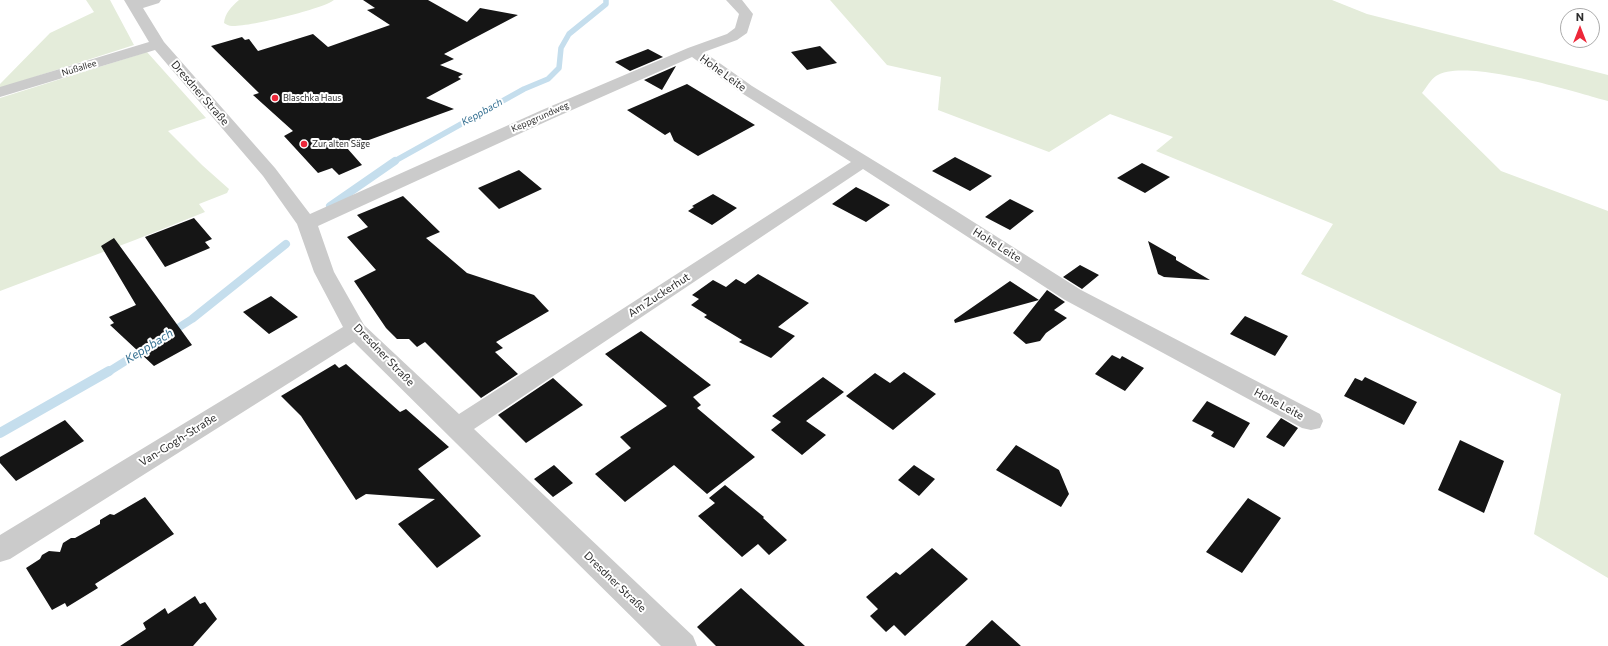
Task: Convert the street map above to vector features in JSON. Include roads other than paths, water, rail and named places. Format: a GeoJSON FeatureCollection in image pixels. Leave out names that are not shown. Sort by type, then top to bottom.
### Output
{"type":"FeatureCollection","features":[{"type":"Feature","properties":{"kind":"street"},"geometry":{"type":"LineString","coordinates":[[133,3],[154,0]]}},
{"type":"Feature","properties":{"kind":"street","name":"Keppgrundweg"},"geometry":{"type":"LineString","coordinates":[[307,223],[548,114],[693,51],[732,37],[742,30],[746,14],[739,4],[733,0]]}},
{"type":"Feature","properties":{"kind":"street","name":"Dresdner Straße"},"geometry":{"type":"LineString","coordinates":[[133,3],[158,44],[269,172],[307,223],[324,272],[356,330],[682,646]]}},
{"type":"Feature","properties":{"kind":"street","name":"Nußallee"},"geometry":{"type":"LineString","coordinates":[[0,92],[158,44]]}},
{"type":"Feature","properties":{"kind":"street","name":"Hohe Leite"},"geometry":{"type":"LineString","coordinates":[[693,51],[746,89],[946,213],[1073,295],[1311,421]]}},
{"type":"Feature","properties":{"kind":"street","name":"Am Zuckerhut"},"geometry":{"type":"LineString","coordinates":[[457,428],[862,162]]}},
{"type":"Feature","properties":{"kind":"street","name":"Van-Gogh-Straße"},"geometry":{"type":"LineString","coordinates":[[0,550],[356,330]]}},
{"type":"Feature","properties":{"kind":"waterway","name":"Keppbach"},"geometry":{"type":"LineString","coordinates":[[393,162],[524,89],[548,79],[559,68],[561,48],[569,34],[606,4],[606,0]]}},
{"type":"Feature","properties":{"kind":"waterway","name":"Keppbach"},"geometry":{"type":"LineString","coordinates":[[330,206],[395,161]]}},
{"type":"Feature","properties":{"kind":"waterway","name":"Keppbach"},"geometry":{"type":"LineString","coordinates":[[170,333],[192,319],[286,244]]}},
{"type":"Feature","properties":{"kind":"waterway","name":"Keppbach"},"geometry":{"type":"LineString","coordinates":[[108,372],[148,347]]}},
{"type":"Feature","properties":{"kind":"waterway","name":"Keppbach"},"geometry":{"type":"LineString","coordinates":[[0,433],[109,371]]}},
{"type":"Feature","properties":{"kind":"place","name":"Blaschka Haus"},"geometry":{"type":"Point","coordinates":[275,98]}},
{"type":"Feature","properties":{"kind":"place","name":"Zur alten Säge"},"geometry":{"type":"Point","coordinates":[304,144]}}]}
